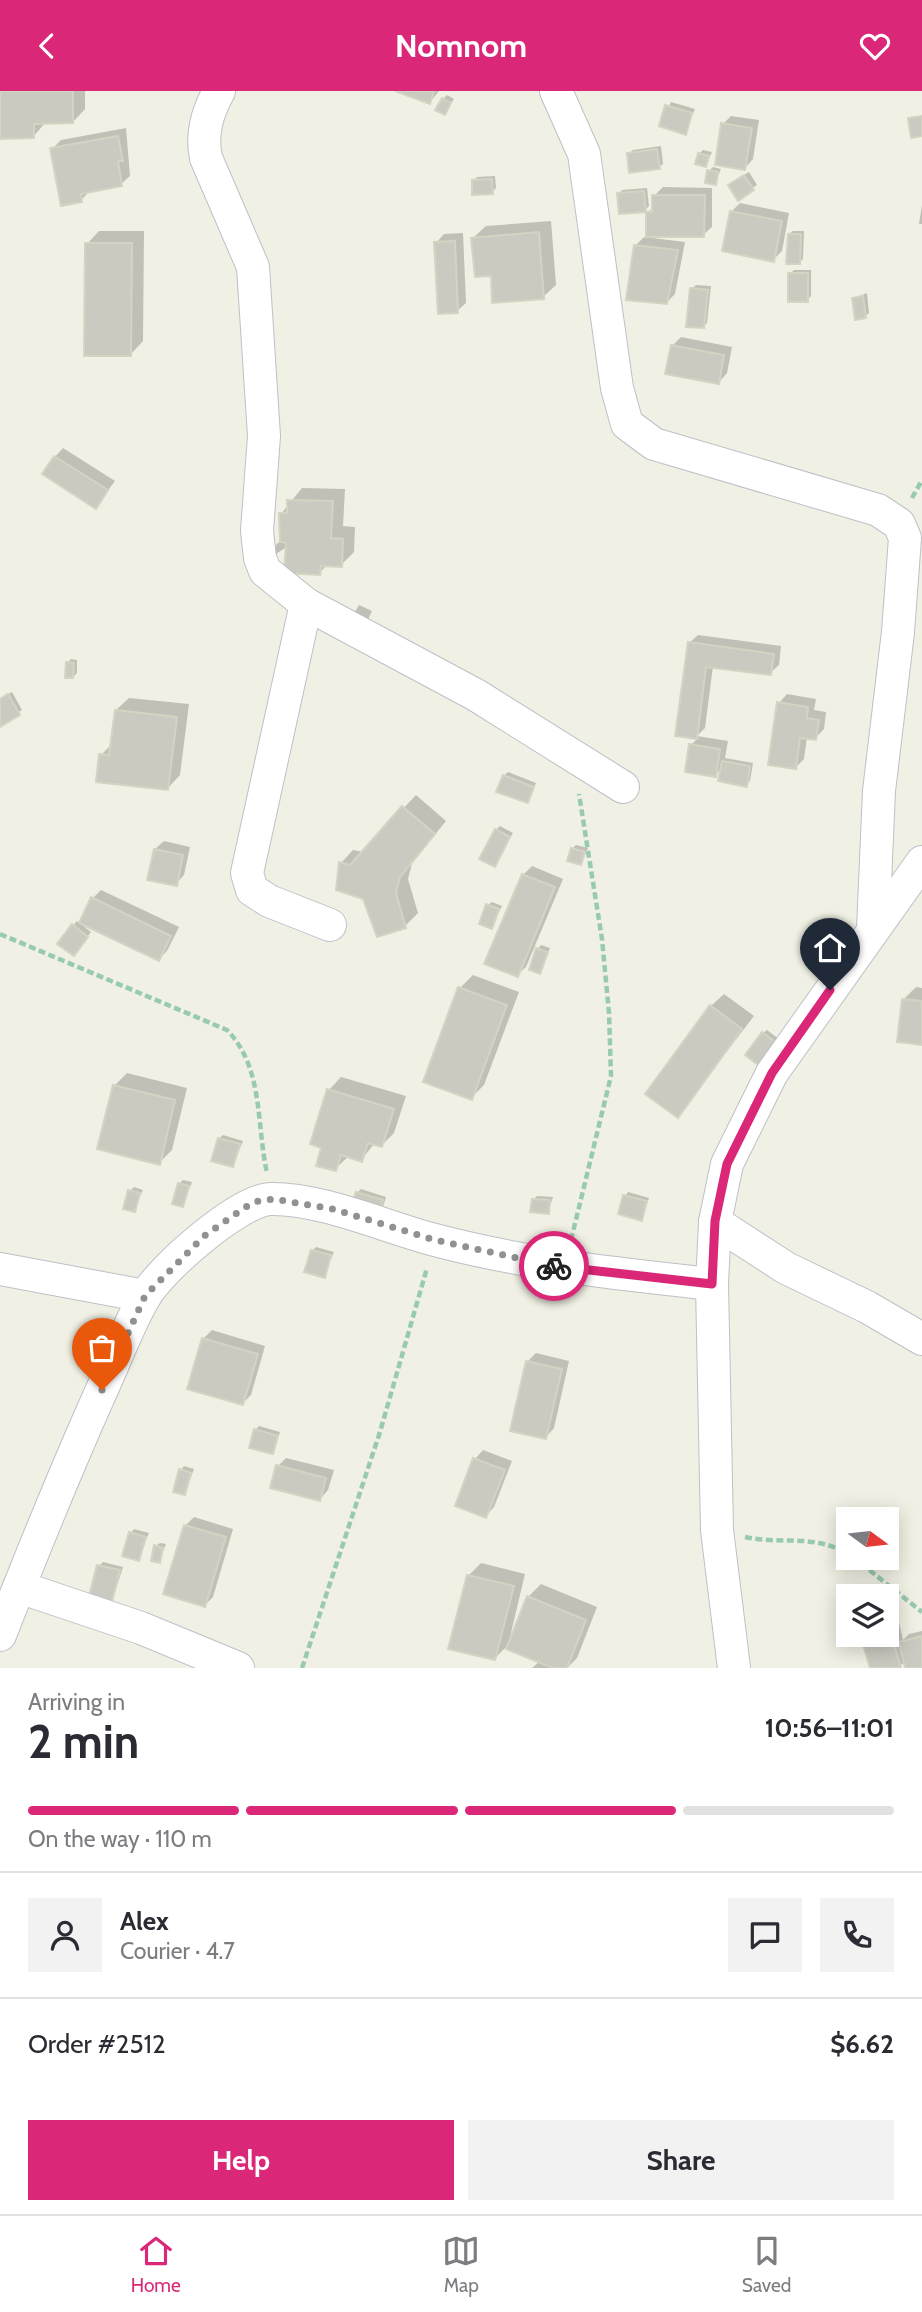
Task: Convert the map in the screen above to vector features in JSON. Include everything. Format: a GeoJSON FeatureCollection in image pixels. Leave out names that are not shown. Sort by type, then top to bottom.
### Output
{"type":"FeatureCollection","features":[{"type":"Feature","properties":{"kind":"street"},"geometry":{"type":"LineString","coordinates":[[219,91],[205,125],[203,142],[205,158],[253,267],[264,436],[257,531],[260,558],[265,571],[306,604],[477,695],[624,787]]}},
{"type":"Feature","properties":{"kind":"street"},"geometry":{"type":"LineString","coordinates":[[556,91],[584,154],[617,388],[626,424],[654,444],[878,510],[899,524],[905,538],[898,632],[878,791],[873,928]]}},
{"type":"Feature","properties":{"kind":"street"},"geometry":{"type":"LineString","coordinates":[[306,604],[247,873],[252,890],[269,901],[330,925]]}},
{"type":"Feature","properties":{"kind":"street"},"geometry":{"type":"LineString","coordinates":[[734,1668],[717,1530],[712,1284],[715,1221],[727,1164],[772,1073],[922,862]]}},
{"type":"Feature","properties":{"kind":"street"},"geometry":{"type":"LineString","coordinates":[[2,1622],[19,1587],[59,1484],[145,1296],[204,1236],[240,1208],[253,1202],[275,1200],[333,1209],[435,1240],[564,1268],[712,1284]]}},
{"type":"Feature","properties":{"kind":"street"},"geometry":{"type":"LineString","coordinates":[[715,1221],[786,1268],[867,1307],[922,1339]]}},
{"type":"Feature","properties":{"kind":"street"},"geometry":{"type":"LineString","coordinates":[[0,1269],[145,1296]]}},
{"type":"Feature","properties":{"kind":"street"},"geometry":{"type":"LineString","coordinates":[[19,1587],[141,1628],[238,1668]]}},
{"type":"Feature","properties":{"kind":"path"},"geometry":{"type":"LineString","coordinates":[[564,1268],[611,1076],[609,1013],[602,939],[573,755]]}},
{"type":"Feature","properties":{"kind":"path"},"geometry":{"type":"LineString","coordinates":[[0,935],[227,1030],[241,1044],[253,1079],[259,1101],[264,1162],[275,1200]]}},
{"type":"Feature","properties":{"kind":"path"},"geometry":{"type":"LineString","coordinates":[[302,1668],[380,1432],[435,1240]]}},
{"type":"Feature","properties":{"kind":"path"},"geometry":{"type":"LineString","coordinates":[[717,1530],[758,1540],[803,1539],[836,1547]]}},
{"type":"Feature","properties":{"kind":"path"},"geometry":{"type":"LineString","coordinates":[[869,1570],[922,1612]]}},
{"type":"Feature","properties":{"kind":"building"},"geometry":{"type":"Polygon","coordinates":[[[0,91],[73,91],[73,123],[34,124],[34,138],[0,139],[0,91]]]}},
{"type":"Feature","properties":{"kind":"building"},"geometry":{"type":"Polygon","coordinates":[[[395,91],[434,91],[430,104],[395,91]]]}},
{"type":"Feature","properties":{"kind":"building"},"geometry":{"type":"Polygon","coordinates":[[[442,98],[451,103],[445,115],[435,110],[442,98]]]}},
{"type":"Feature","properties":{"kind":"building"},"geometry":{"type":"Polygon","coordinates":[[[665,105],[692,113],[686,135],[659,126],[665,105]]]}},
{"type":"Feature","properties":{"kind":"building"},"geometry":{"type":"Polygon","coordinates":[[[922,116],[922,136],[911,138],[908,118],[922,116]]]}},
{"type":"Feature","properties":{"kind":"building"},"geometry":{"type":"Polygon","coordinates":[[[721,123],[752,128],[745,170],[715,165],[721,123]]]}},
{"type":"Feature","properties":{"kind":"building"},"geometry":{"type":"Polygon","coordinates":[[[118,136],[123,161],[118,161],[122,186],[81,194],[82,202],[61,206],[50,148],[118,136]]]}},
{"type":"Feature","properties":{"kind":"building"},"geometry":{"type":"Polygon","coordinates":[[[657,149],[660,169],[629,173],[627,153],[657,149]]]}},
{"type":"Feature","properties":{"kind":"building"},"geometry":{"type":"Polygon","coordinates":[[[698,153],[709,156],[706,167],[695,164],[698,153]]]}},
{"type":"Feature","properties":{"kind":"building"},"geometry":{"type":"Polygon","coordinates":[[[707,170],[718,172],[716,185],[705,183],[707,170]]]}},
{"type":"Feature","properties":{"kind":"building"},"geometry":{"type":"Polygon","coordinates":[[[744,175],[754,190],[738,201],[728,185],[744,175]]]}},
{"type":"Feature","properties":{"kind":"building"},"geometry":{"type":"Polygon","coordinates":[[[492,179],[493,194],[472,195],[472,180],[492,179]]]}},
{"type":"Feature","properties":{"kind":"building"},"geometry":{"type":"Polygon","coordinates":[[[644,191],[646,212],[619,214],[617,193],[644,191]]]}},
{"type":"Feature","properties":{"kind":"building"},"geometry":{"type":"Polygon","coordinates":[[[652,195],[705,195],[704,237],[646,237],[646,212],[652,212],[652,195]]]}},
{"type":"Feature","properties":{"kind":"building"},"geometry":{"type":"Polygon","coordinates":[[[730,211],[782,221],[774,262],[722,251],[730,211]]]}},
{"type":"Feature","properties":{"kind":"building"},"geometry":{"type":"Polygon","coordinates":[[[539,232],[544,299],[492,303],[491,276],[475,277],[471,238],[539,232]]]}},
{"type":"Feature","properties":{"kind":"building"},"geometry":{"type":"Polygon","coordinates":[[[788,234],[801,234],[800,264],[786,264],[788,234]]]}},
{"type":"Feature","properties":{"kind":"building"},"geometry":{"type":"Polygon","coordinates":[[[455,241],[458,313],[438,314],[434,242],[455,241]]]}},
{"type":"Feature","properties":{"kind":"building"},"geometry":{"type":"Polygon","coordinates":[[[85,243],[132,243],[131,356],[84,356],[85,243]]]}},
{"type":"Feature","properties":{"kind":"building"},"geometry":{"type":"Polygon","coordinates":[[[634,245],[678,250],[667,304],[626,300],[634,245]]]}},
{"type":"Feature","properties":{"kind":"building"},"geometry":{"type":"Polygon","coordinates":[[[788,273],[808,273],[808,302],[788,302],[788,273]]]}},
{"type":"Feature","properties":{"kind":"building"},"geometry":{"type":"Polygon","coordinates":[[[690,288],[708,290],[704,328],[686,327],[690,288]]]}},
{"type":"Feature","properties":{"kind":"building"},"geometry":{"type":"Polygon","coordinates":[[[863,296],[866,318],[855,320],[852,298],[863,296]]]}},
{"type":"Feature","properties":{"kind":"building"},"geometry":{"type":"Polygon","coordinates":[[[671,345],[724,355],[719,384],[665,374],[671,345]]]}},
{"type":"Feature","properties":{"kind":"building"},"geometry":{"type":"Polygon","coordinates":[[[54,456],[108,490],[96,509],[42,474],[54,456]]]}},
{"type":"Feature","properties":{"kind":"building"},"geometry":{"type":"Polygon","coordinates":[[[287,500],[333,501],[331,538],[343,539],[342,567],[321,566],[320,575],[284,573],[286,543],[280,542],[279,513],[287,513],[287,500]]]}},
{"type":"Feature","properties":{"kind":"building"},"geometry":{"type":"Polygon","coordinates":[[[688,642],[774,654],[771,675],[706,667],[697,739],[675,736],[688,642]]]}},
{"type":"Feature","properties":{"kind":"building"},"geometry":{"type":"Polygon","coordinates":[[[66,662],[74,663],[73,678],[65,678],[66,662]]]}},
{"type":"Feature","properties":{"kind":"building"},"geometry":{"type":"Polygon","coordinates":[[[8,694],[20,715],[0,727],[0,699],[8,694]]]}},
{"type":"Feature","properties":{"kind":"building"},"geometry":{"type":"Polygon","coordinates":[[[777,702],[808,707],[807,718],[819,720],[816,740],[800,738],[796,769],[768,765],[777,702]]]}},
{"type":"Feature","properties":{"kind":"building"},"geometry":{"type":"Polygon","coordinates":[[[115,710],[177,717],[168,790],[96,782],[99,754],[109,755],[115,710]]]}},
{"type":"Feature","properties":{"kind":"building"},"geometry":{"type":"Polygon","coordinates":[[[689,744],[720,749],[716,777],[685,772],[689,744]]]}},
{"type":"Feature","properties":{"kind":"building"},"geometry":{"type":"Polygon","coordinates":[[[722,761],[750,766],[747,787],[718,781],[722,761]]]}},
{"type":"Feature","properties":{"kind":"building"},"geometry":{"type":"Polygon","coordinates":[[[503,775],[534,787],[528,803],[496,792],[503,775]]]}},
{"type":"Feature","properties":{"kind":"building"},"geometry":{"type":"Polygon","coordinates":[[[402,806],[435,834],[400,877],[396,893],[406,928],[377,937],[363,899],[336,890],[339,862],[350,865],[402,806]]]}},
{"type":"Feature","properties":{"kind":"building"},"geometry":{"type":"Polygon","coordinates":[[[495,829],[510,837],[495,867],[479,859],[495,829]]]}},
{"type":"Feature","properties":{"kind":"building"},"geometry":{"type":"Polygon","coordinates":[[[571,848],[585,852],[581,865],[567,861],[571,848]]]}},
{"type":"Feature","properties":{"kind":"building"},"geometry":{"type":"Polygon","coordinates":[[[154,849],[183,855],[177,886],[147,880],[154,849]]]}},
{"type":"Feature","properties":{"kind":"building"},"geometry":{"type":"Polygon","coordinates":[[[522,874],[555,887],[518,977],[484,964],[522,874]]]}},
{"type":"Feature","properties":{"kind":"building"},"geometry":{"type":"Polygon","coordinates":[[[91,897],[171,936],[159,961],[79,923],[91,897]]]}},
{"type":"Feature","properties":{"kind":"building"},"geometry":{"type":"Polygon","coordinates":[[[486,904],[499,909],[492,929],[479,924],[486,904]]]}},
{"type":"Feature","properties":{"kind":"building"},"geometry":{"type":"Polygon","coordinates":[[[72,924],[88,937],[74,956],[57,944],[72,924]]]}},
{"type":"Feature","properties":{"kind":"building"},"geometry":{"type":"Polygon","coordinates":[[[536,948],[548,952],[540,974],[529,970],[536,948]]]}},
{"type":"Feature","properties":{"kind":"building"},"geometry":{"type":"Polygon","coordinates":[[[458,987],[507,1005],[472,1100],[423,1082],[458,987]]]}},
{"type":"Feature","properties":{"kind":"building"},"geometry":{"type":"Polygon","coordinates":[[[902,999],[922,1001],[922,1045],[897,1042],[902,999]]]}},
{"type":"Feature","properties":{"kind":"building"},"geometry":{"type":"Polygon","coordinates":[[[710,1005],[742,1029],[678,1118],[645,1094],[710,1005]]]}},
{"type":"Feature","properties":{"kind":"building"},"geometry":{"type":"Polygon","coordinates":[[[762,1032],[782,1047],[765,1070],[745,1055],[762,1032]]]}},
{"type":"Feature","properties":{"kind":"building"},"geometry":{"type":"Polygon","coordinates":[[[113,1085],[175,1100],[160,1165],[97,1149],[113,1085]]]}},
{"type":"Feature","properties":{"kind":"building"},"geometry":{"type":"Polygon","coordinates":[[[327,1089],[394,1109],[382,1147],[368,1143],[362,1162],[341,1155],[336,1171],[316,1166],[321,1148],[310,1144],[327,1089]]]}},
{"type":"Feature","properties":{"kind":"building"},"geometry":{"type":"Polygon","coordinates":[[[218,1138],[240,1144],[233,1167],[211,1161],[218,1138]]]}},
{"type":"Feature","properties":{"kind":"building"},"geometry":{"type":"Polygon","coordinates":[[[178,1183],[189,1186],[183,1207],[172,1204],[178,1183]]]}},
{"type":"Feature","properties":{"kind":"building"},"geometry":{"type":"Polygon","coordinates":[[[128,1190],[140,1193],[135,1212],[123,1209],[128,1190]]]}},
{"type":"Feature","properties":{"kind":"building"},"geometry":{"type":"Polygon","coordinates":[[[356,1192],[383,1200],[378,1219],[350,1210],[356,1192]]]}},
{"type":"Feature","properties":{"kind":"building"},"geometry":{"type":"Polygon","coordinates":[[[623,1195],[647,1201],[642,1221],[618,1214],[623,1195]]]}},
{"type":"Feature","properties":{"kind":"building"},"geometry":{"type":"Polygon","coordinates":[[[532,1199],[550,1200],[549,1214],[530,1212],[532,1199]]]}},
{"type":"Feature","properties":{"kind":"building"},"geometry":{"type":"Polygon","coordinates":[[[311,1250],[331,1255],[325,1278],[304,1272],[311,1250]]]}},
{"type":"Feature","properties":{"kind":"building"},"geometry":{"type":"Polygon","coordinates":[[[202,1338],[258,1354],[243,1405],[187,1389],[202,1338]]]}},
{"type":"Feature","properties":{"kind":"building"},"geometry":{"type":"Polygon","coordinates":[[[526,1361],[562,1369],[546,1439],[510,1431],[526,1361]]]}},
{"type":"Feature","properties":{"kind":"building"},"geometry":{"type":"Polygon","coordinates":[[[254,1429],[278,1436],[273,1454],[249,1448],[254,1429]]]}},
{"type":"Feature","properties":{"kind":"building"},"geometry":{"type":"Polygon","coordinates":[[[473,1458],[505,1470],[486,1518],[455,1506],[473,1458]]]}},
{"type":"Feature","properties":{"kind":"building"},"geometry":{"type":"Polygon","coordinates":[[[276,1465],[326,1478],[320,1501],[270,1488],[276,1465]]]}},
{"type":"Feature","properties":{"kind":"building"},"geometry":{"type":"Polygon","coordinates":[[[179,1469],[191,1473],[185,1495],[173,1492],[179,1469]]]}},
{"type":"Feature","properties":{"kind":"building"},"geometry":{"type":"Polygon","coordinates":[[[184,1525],[226,1537],[205,1607],[163,1594],[184,1525]]]}},
{"type":"Feature","properties":{"kind":"building"},"geometry":{"type":"Polygon","coordinates":[[[129,1532],[146,1537],[139,1561],[122,1556],[129,1532]]]}},
{"type":"Feature","properties":{"kind":"building"},"geometry":{"type":"Polygon","coordinates":[[[154,1545],[163,1548],[160,1563],[151,1561],[154,1545]]]}},
{"type":"Feature","properties":{"kind":"building"},"geometry":{"type":"Polygon","coordinates":[[[97,1565],[120,1570],[111,1606],[88,1600],[97,1565]]]}},
{"type":"Feature","properties":{"kind":"building"},"geometry":{"type":"Polygon","coordinates":[[[467,1575],[514,1586],[495,1660],[448,1649],[467,1575]]]}},
{"type":"Feature","properties":{"kind":"building"},"geometry":{"type":"Polygon","coordinates":[[[527,1596],[586,1620],[567,1668],[553,1668],[506,1649],[527,1596]]]}},
{"type":"Feature","properties":{"kind":"building"},"geometry":{"type":"Polygon","coordinates":[[[922,1636],[922,1668],[905,1668],[899,1642],[922,1636]]]}},
{"type":"Feature","properties":{"kind":"building"},"geometry":{"type":"Polygon","coordinates":[[[864,1647],[895,1647],[901,1668],[870,1668],[864,1647]]]}},
{"type":"Feature","properties":{"kind":"way so far"},"geometry":{"type":"LineString","coordinates":[[102,1390],[145,1296],[204,1236],[240,1208],[253,1202],[273,1199],[333,1209],[435,1240],[554,1266]]}},
{"type":"Feature","properties":{"kind":"route"},"geometry":{"type":"LineString","coordinates":[[554,1266],[712,1284],[715,1221],[727,1164],[772,1073],[830,990]]}}]}
